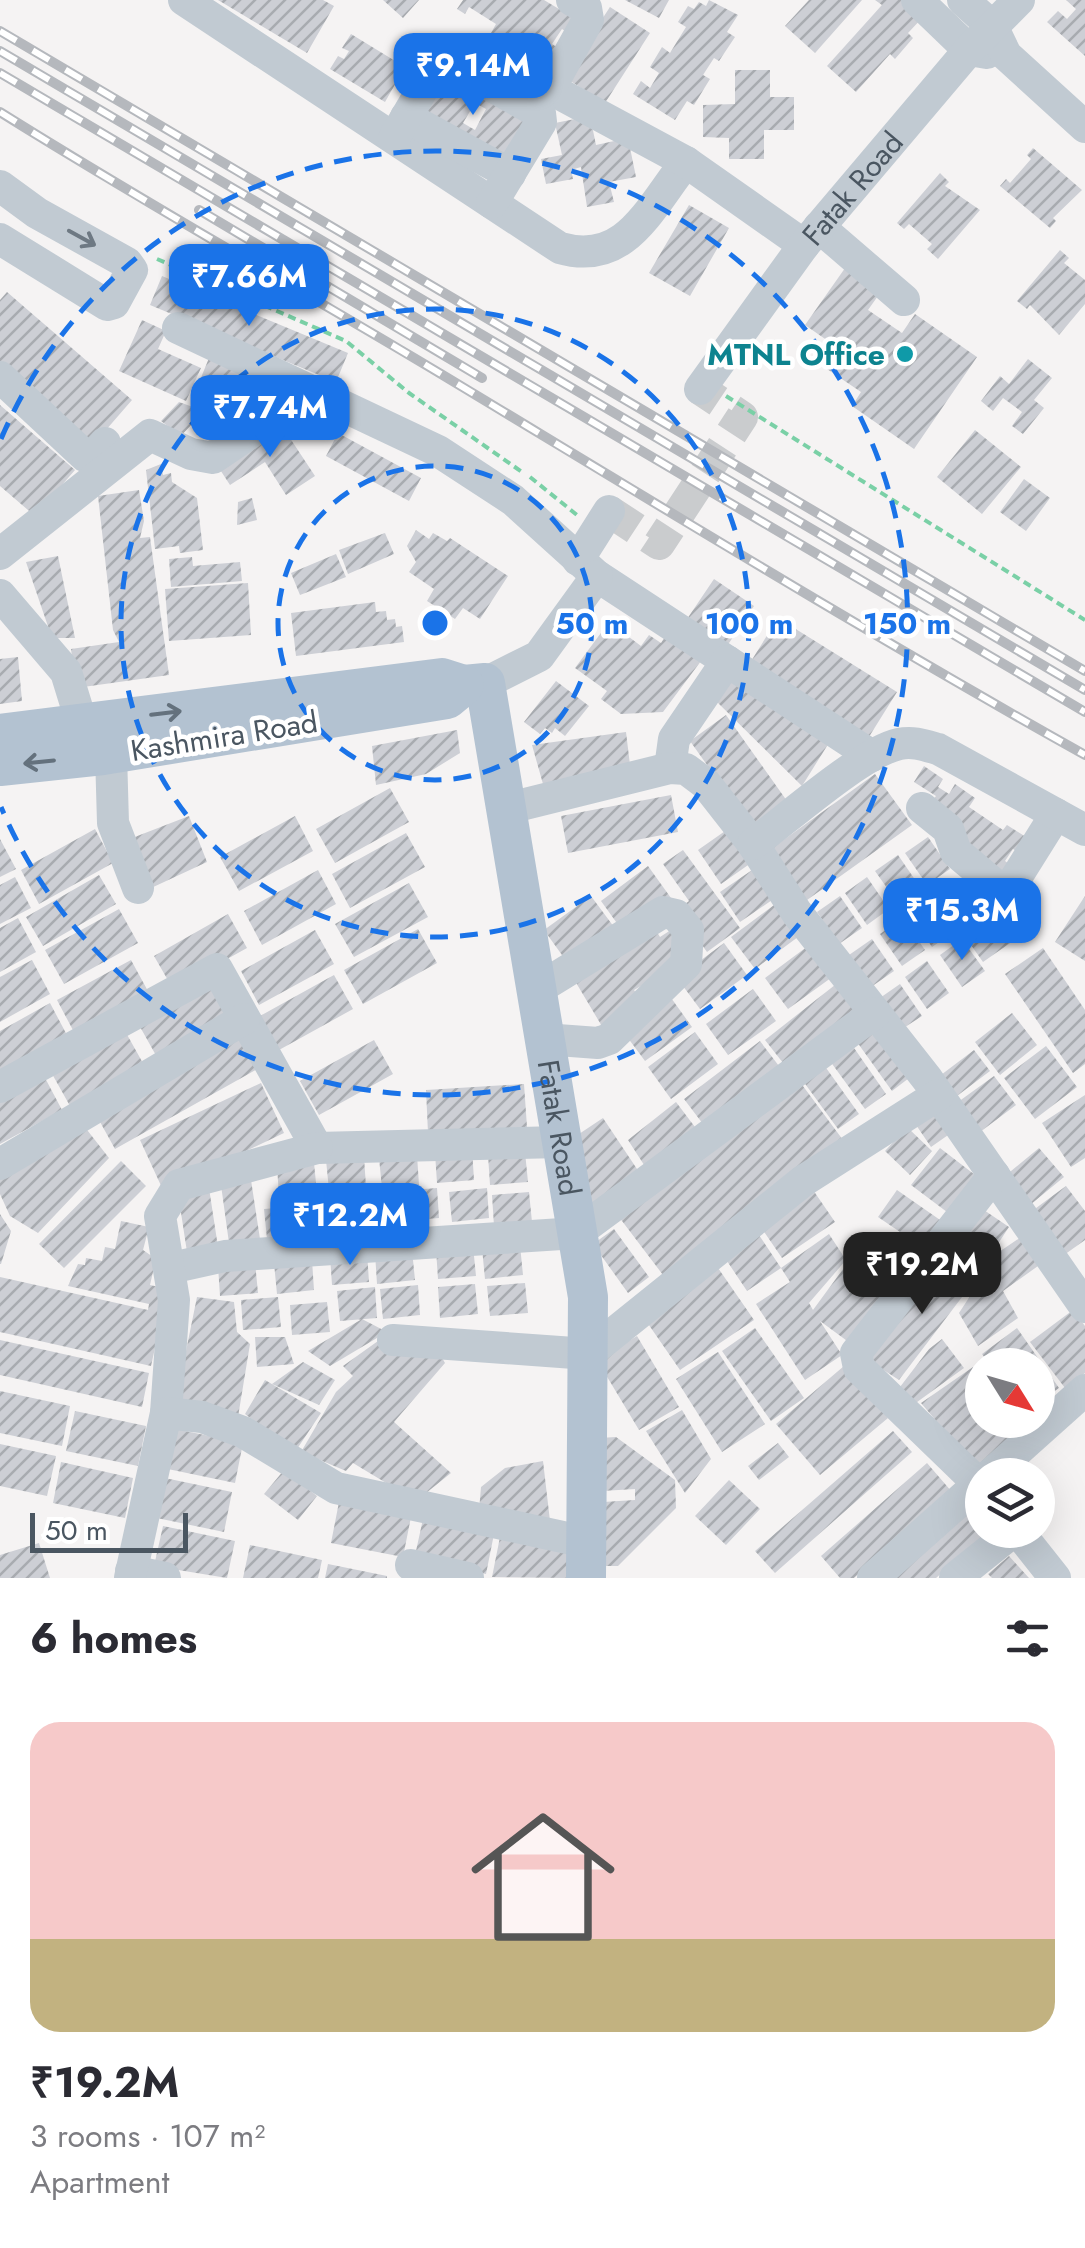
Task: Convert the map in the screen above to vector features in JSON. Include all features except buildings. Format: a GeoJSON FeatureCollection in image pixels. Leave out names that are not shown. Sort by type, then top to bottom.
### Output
{"type":"FeatureCollection","features":[{"type":"Feature","properties":{"kind":"main road","name":"Kashmira Road"},"geometry":{"type":"LineString","coordinates":[[0,734],[460,686]]}},
{"type":"Feature","properties":{"kind":"main road","name":"Kashmira Road"},"geometry":{"type":"LineString","coordinates":[[0,766],[111,754],[460,686]]}},
{"type":"Feature","properties":{"kind":"main road","name":"Fatak Road"},"geometry":{"type":"LineString","coordinates":[[460,686],[510,808],[588,1297],[586,1560]]}},
{"type":"Feature","properties":{"kind":"street"},"geometry":{"type":"LineString","coordinates":[[184,0],[400,128],[510,174]]}},
{"type":"Feature","properties":{"kind":"street"},"geometry":{"type":"LineString","coordinates":[[572,0],[586,8],[588,20],[546,86],[811,236],[904,300]]}},
{"type":"Feature","properties":{"kind":"street"},"geometry":{"type":"LineString","coordinates":[[917,0],[989,44],[1085,128]]}},
{"type":"Feature","properties":{"kind":"street"},"geometry":{"type":"LineString","coordinates":[[964,0],[989,44]]}},
{"type":"Feature","properties":{"kind":"street","name":"Fatak Road"},"geometry":{"type":"LineString","coordinates":[[702,386],[811,236],[989,44],[1019,0]]}},
{"type":"Feature","properties":{"kind":"street"},"geometry":{"type":"LineString","coordinates":[[400,128],[439,61],[448,61],[540,113],[541,122],[492,203]]}},
{"type":"Feature","properties":{"kind":"street"},"geometry":{"type":"LineString","coordinates":[[400,128],[492,203],[560,248],[587,256],[622,243],[686,162]]}},
{"type":"Feature","properties":{"kind":"street"},"geometry":{"type":"LineString","coordinates":[[0,186],[37,213],[128,263],[132,270],[114,303],[107,305],[4,251],[37,213]]}},
{"type":"Feature","properties":{"kind":"street"},"geometry":{"type":"LineString","coordinates":[[178,328],[438,452],[514,500],[587,568],[872,756]]}},
{"type":"Feature","properties":{"kind":"street"},"geometry":{"type":"LineString","coordinates":[[0,377],[84,456],[94,455],[105,444]]}},
{"type":"Feature","properties":{"kind":"street"},"geometry":{"type":"LineString","coordinates":[[0,554],[150,435],[191,454],[213,458],[260,427]]}},
{"type":"Feature","properties":{"kind":"street"},"geometry":{"type":"LineString","coordinates":[[460,686],[538,656],[587,568],[602,520]]}},
{"type":"Feature","properties":{"kind":"street"},"geometry":{"type":"LineString","coordinates":[[0,594],[66,672],[82,724]]}},
{"type":"Feature","properties":{"kind":"street"},"geometry":{"type":"LineString","coordinates":[[670,768],[674,740],[727,661]]}},
{"type":"Feature","properties":{"kind":"street"},"geometry":{"type":"LineString","coordinates":[[753,844],[872,756],[894,745],[915,742],[938,748],[1071,822],[1009,888],[1000,889],[956,852],[948,829],[922,808]]}},
{"type":"Feature","properties":{"kind":"street"},"geometry":{"type":"LineString","coordinates":[[111,754],[113,824],[138,888]]}},
{"type":"Feature","properties":{"kind":"street"},"geometry":{"type":"LineString","coordinates":[[510,808],[670,768],[686,770],[706,784],[753,844],[796,914],[938,1094],[1085,1308]]}},
{"type":"Feature","properties":{"kind":"street"},"geometry":{"type":"LineString","coordinates":[[536,990],[664,912],[676,916],[688,930],[686,964],[609,1039],[598,1043],[544,1039]]}},
{"type":"Feature","properties":{"kind":"street"},"geometry":{"type":"LineString","coordinates":[[0,1087],[217,969],[317,1148]]}},
{"type":"Feature","properties":{"kind":"street"},"geometry":{"type":"LineString","coordinates":[[171,1268],[225,1256],[576,1232],[875,1013]]}},
{"type":"Feature","properties":{"kind":"street"},"geometry":{"type":"LineString","coordinates":[[0,1164],[244,1019]]}},
{"type":"Feature","properties":{"kind":"street"},"geometry":{"type":"LineString","coordinates":[[392,1340],[588,1354],[803,1181],[938,1094]]}},
{"type":"Feature","properties":{"kind":"street"},"geometry":{"type":"LineString","coordinates":[[165,1578],[130,1574],[166,1413],[174,1300],[160,1216],[172,1190],[317,1148],[561,1142]]}},
{"type":"Feature","properties":{"kind":"street"},"geometry":{"type":"LineString","coordinates":[[965,1465],[859,1368],[856,1353],[994,1175]]}},
{"type":"Feature","properties":{"kind":"street"},"geometry":{"type":"LineString","coordinates":[[1010,1458],[1085,1390]]}},
{"type":"Feature","properties":{"kind":"street"},"geometry":{"type":"LineString","coordinates":[[166,1413],[202,1416],[243,1432],[336,1488],[586,1560]]}},
{"type":"Feature","properties":{"kind":"street"},"geometry":{"type":"LineString","coordinates":[[873,1578],[965,1498]]}},
{"type":"Feature","properties":{"kind":"street"},"geometry":{"type":"LineString","coordinates":[[955,1578],[993,1548]]}},
{"type":"Feature","properties":{"kind":"street"},"geometry":{"type":"LineString","coordinates":[[1031,1548],[1055,1578]]}},
{"type":"Feature","properties":{"kind":"street"},"geometry":{"type":"LineString","coordinates":[[410,1564],[468,1578]]}},
{"type":"Feature","properties":{"kind":"path"},"geometry":{"type":"LineString","coordinates":[[148,255],[346,340],[409,393],[550,491],[602,520]]}},
{"type":"Feature","properties":{"kind":"path"},"geometry":{"type":"LineString","coordinates":[[702,386],[1085,620]]}},
{"type":"Feature","properties":{"kind":"tunnel"},"geometry":{"type":"LineString","coordinates":[[609,511],[659,544],[742,417],[700,389]]}},
{"type":"Feature","properties":{"kind":"railway"},"geometry":{"type":"LineString","coordinates":[[0,31],[1085,671]]}},
{"type":"Feature","properties":{"kind":"railway"},"geometry":{"type":"LineString","coordinates":[[0,51],[1085,690]]}},
{"type":"Feature","properties":{"kind":"railway"},"geometry":{"type":"LineString","coordinates":[[0,73],[1085,712]]}},
{"type":"Feature","properties":{"kind":"railway"},"geometry":{"type":"LineString","coordinates":[[0,112],[842,615],[1085,755]]}},
{"type":"Feature","properties":{"kind":"railway"},"geometry":{"type":"LineString","coordinates":[[199,210],[482,378]]}},
{"type":"Feature","properties":{"kind":"place","name":"MTNL Office"},"geometry":{"type":"Point","coordinates":[905,354]}}]}
